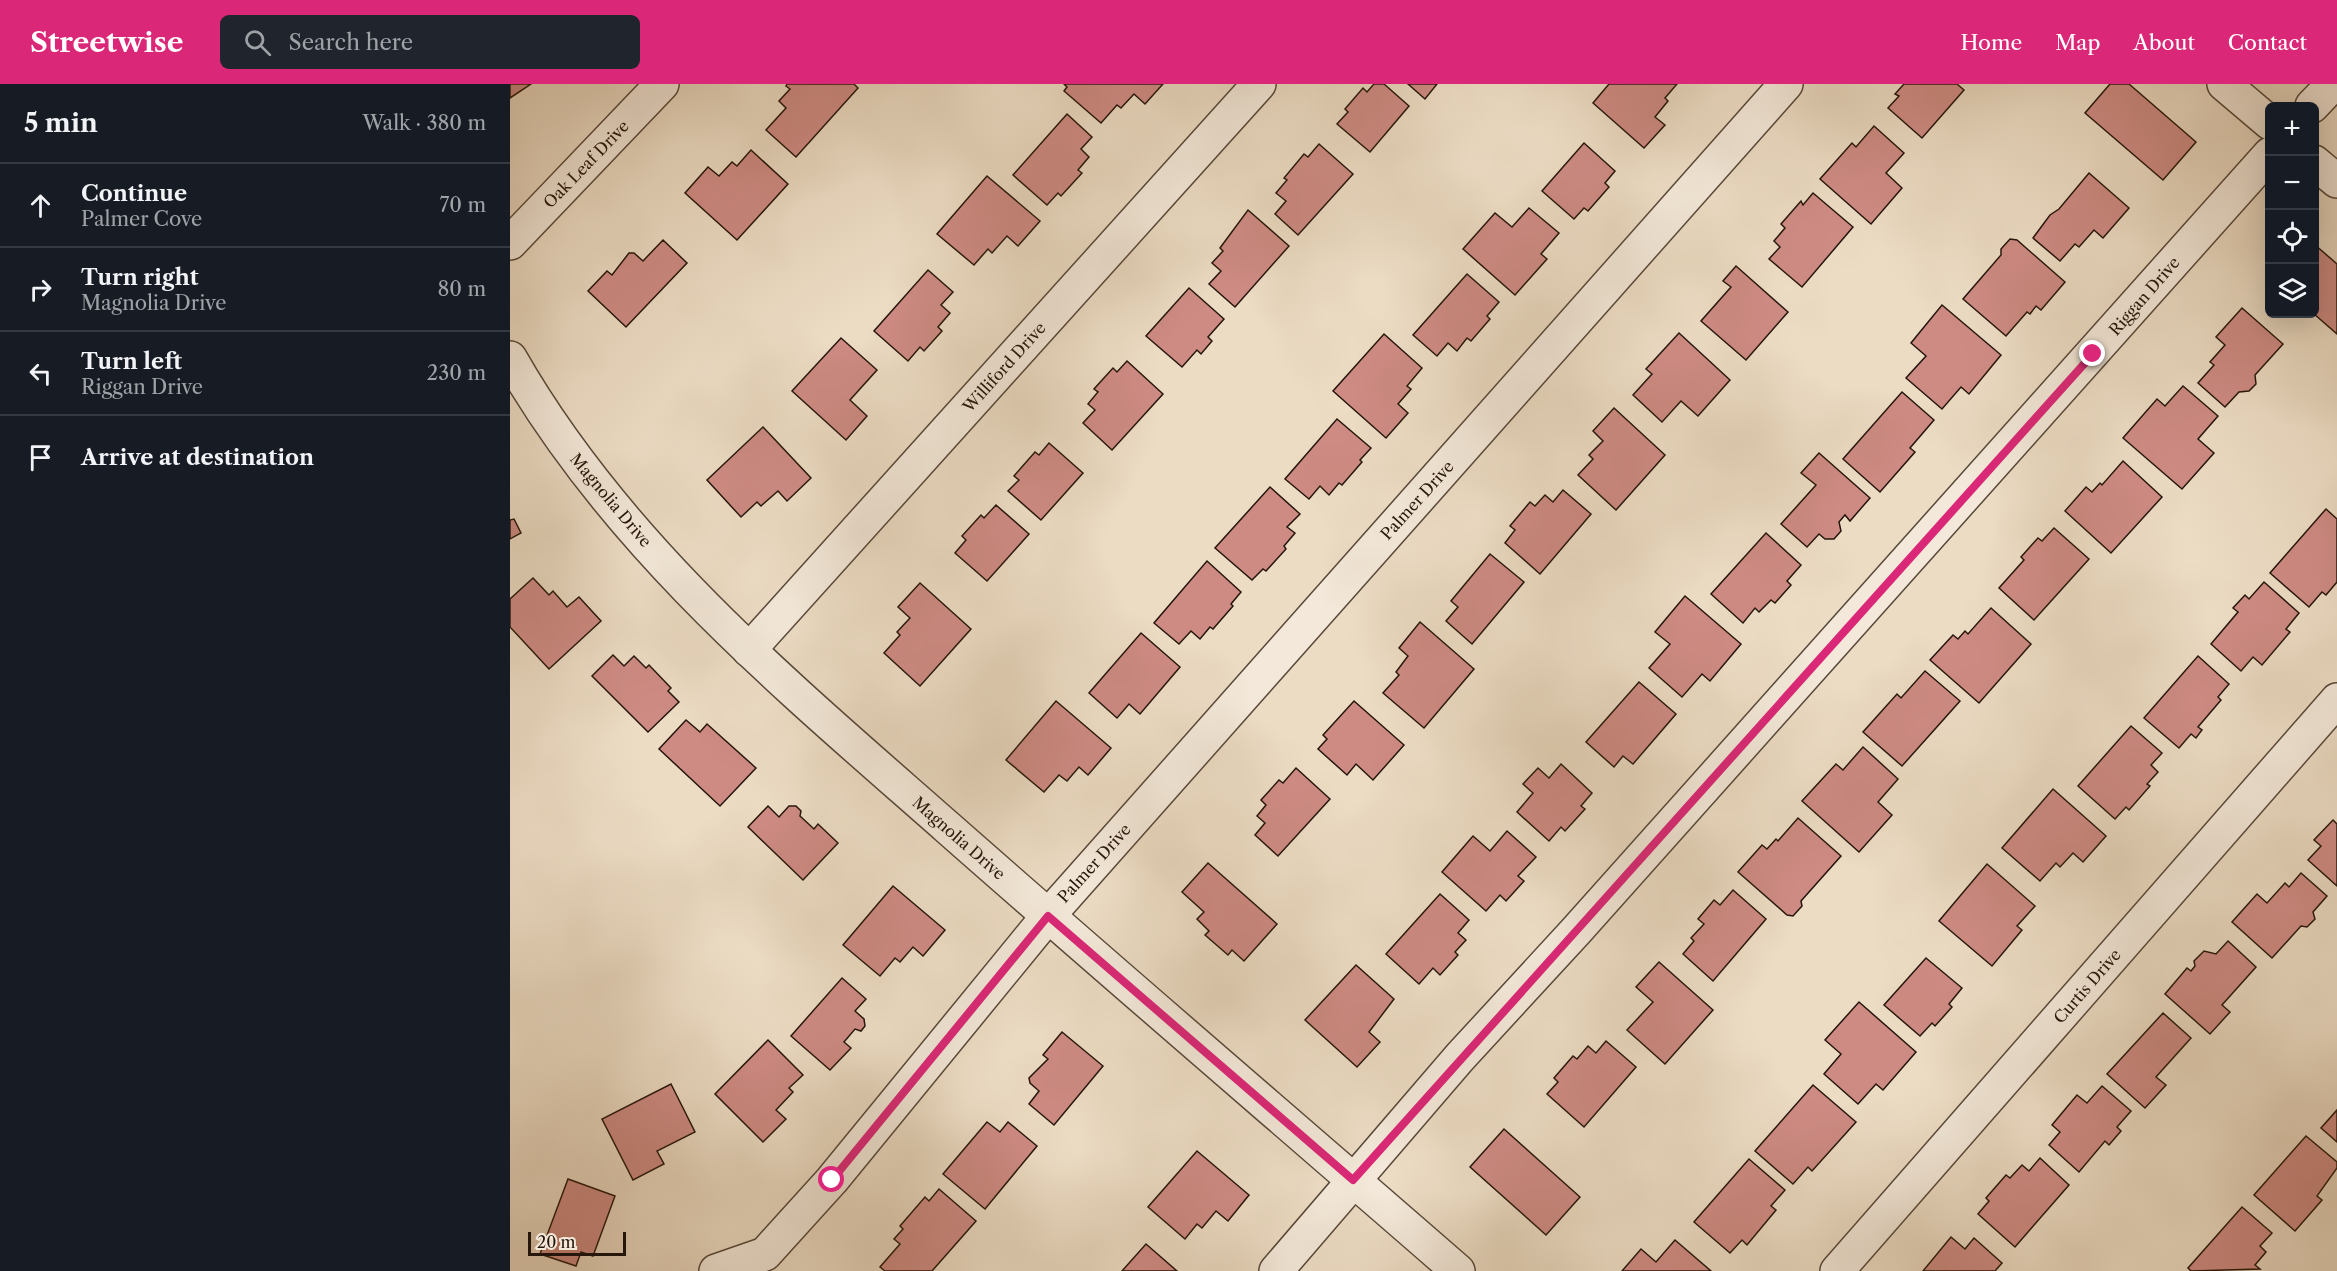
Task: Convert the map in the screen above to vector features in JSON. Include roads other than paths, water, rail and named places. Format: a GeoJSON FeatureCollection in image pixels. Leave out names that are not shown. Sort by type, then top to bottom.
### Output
{"type":"FeatureCollection","features":[{"type":"Feature","properties":{"kind":"street","name":"Oak Leaf Drive"},"geometry":{"type":"LineString","coordinates":[[510,243],[662,84]]}},
{"type":"Feature","properties":{"kind":"street","name":"Williford Drive"},"geometry":{"type":"LineString","coordinates":[[749,650],[1259,84]]}},
{"type":"Feature","properties":{"kind":"street","name":"Palmer Drive"},"geometry":{"type":"LineString","coordinates":[[716,1271],[765,1254],[832,1180],[1048,916],[1786,84]]}},
{"type":"Feature","properties":{"kind":"street"},"geometry":{"type":"LineString","coordinates":[[2224,84],[2265,119]]}},
{"type":"Feature","properties":{"kind":"street"},"geometry":{"type":"LineString","coordinates":[[2316,102],[2332,84]]}},
{"type":"Feature","properties":{"kind":"street","name":"Riggan Drive"},"geometry":{"type":"LineString","coordinates":[[1276,1271],[1353,1180],[2268,156]]}},
{"type":"Feature","properties":{"kind":"street"},"geometry":{"type":"LineString","coordinates":[[2319,166],[2337,181]]}},
{"type":"Feature","properties":{"kind":"street","name":"Magnolia Drive"},"geometry":{"type":"LineString","coordinates":[[510,358],[560,439],[592,481],[680,581],[749,650],[1048,916],[1458,1271]]}},
{"type":"Feature","properties":{"kind":"street","name":"Curtis Drive"},"geometry":{"type":"LineString","coordinates":[[1837,1271],[2337,700]]}}]}
